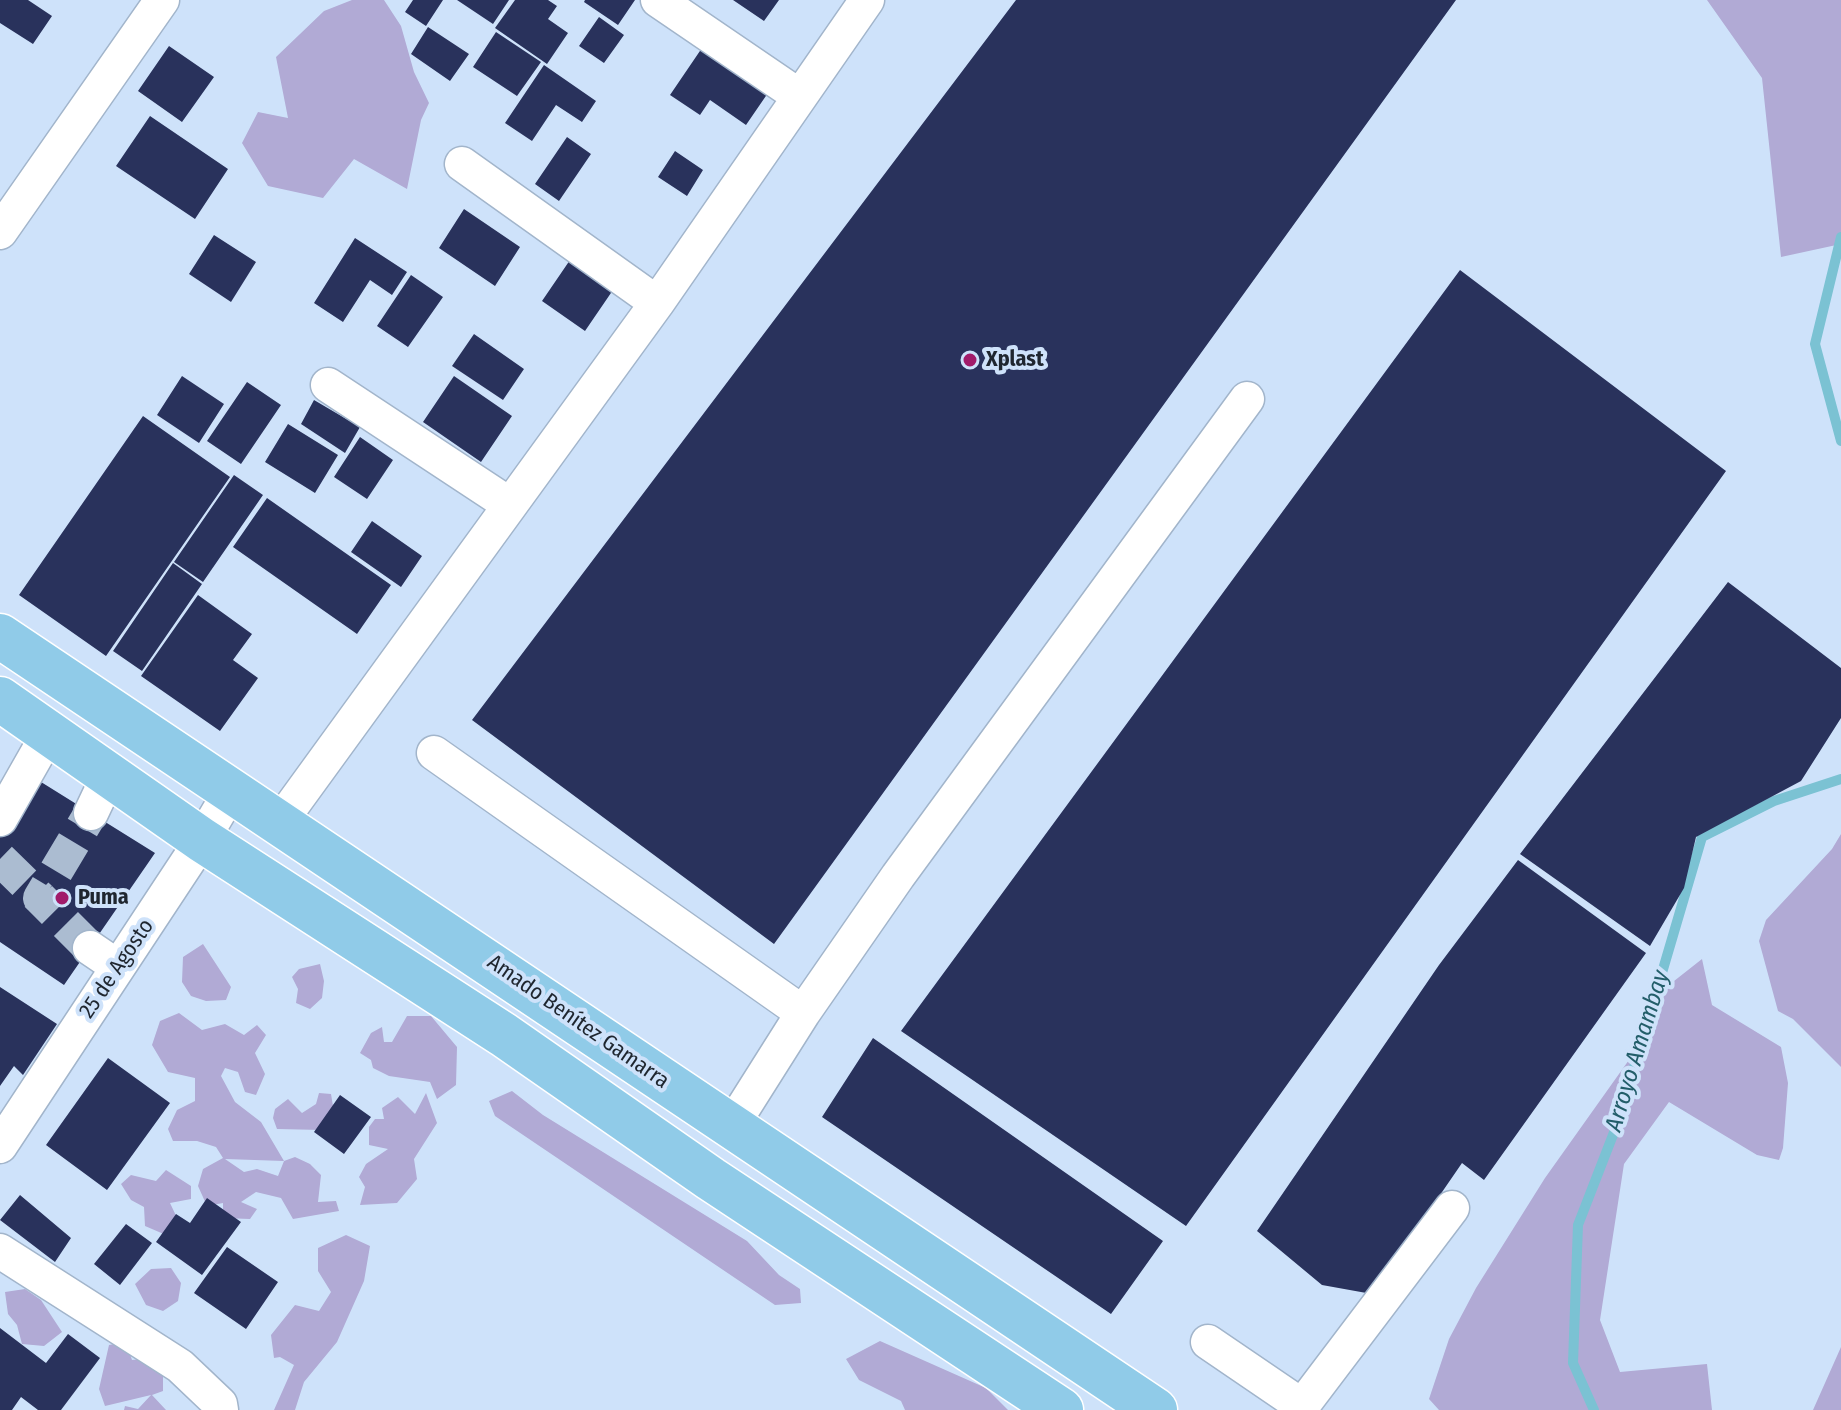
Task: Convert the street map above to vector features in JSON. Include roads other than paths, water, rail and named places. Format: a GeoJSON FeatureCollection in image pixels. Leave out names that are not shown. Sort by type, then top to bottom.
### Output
{"type":"FeatureCollection","features":[{"type":"Feature","properties":{"kind":"main road","name":"Amado Benítez Gamarra"},"geometry":{"type":"LineString","coordinates":[[0,636],[535,992],[1152,1409]]}},
{"type":"Feature","properties":{"kind":"main road"},"geometry":{"type":"LineString","coordinates":[[0,699],[49,733],[100,794],[202,840],[504,1035],[711,1179],[1053,1408]]}},
{"type":"Feature","properties":{"kind":"main road"},"geometry":{"type":"LineString","coordinates":[[504,1035],[535,992]]}},
{"type":"Feature","properties":{"kind":"main road"},"geometry":{"type":"LineString","coordinates":[[695,1103],[711,1179]]}},
{"type":"Feature","properties":{"kind":"street"},"geometry":{"type":"LineString","coordinates":[[658,0],[799,96]]}},
{"type":"Feature","properties":{"kind":"street"},"geometry":{"type":"LineString","coordinates":[[280,822],[657,303],[867,0]]}},
{"type":"Feature","properties":{"kind":"street"},"geometry":{"type":"LineString","coordinates":[[0,232],[160,1]]}},
{"type":"Feature","properties":{"kind":"street"},"geometry":{"type":"LineString","coordinates":[[462,164],[657,303]]}},
{"type":"Feature","properties":{"kind":"street"},"geometry":{"type":"LineString","coordinates":[[328,385],[510,505]]}},
{"type":"Feature","properties":{"kind":"street"},"geometry":{"type":"LineString","coordinates":[[731,1127],[803,1013],[898,876],[1247,399]]}},
{"type":"Feature","properties":{"kind":"street"},"geometry":{"type":"LineString","coordinates":[[0,819],[49,733]]}},
{"type":"Feature","properties":{"kind":"street"},"geometry":{"type":"LineString","coordinates":[[434,753],[803,1013]]}},
{"type":"Feature","properties":{"kind":"street","name":"25 de Agosto"},"geometry":{"type":"LineString","coordinates":[[0,1146],[104,957],[202,840],[231,791]]}},
{"type":"Feature","properties":{"kind":"street"},"geometry":{"type":"LineString","coordinates":[[1208,1342],[1301,1408],[1452,1208]]}},
{"type":"Feature","properties":{"kind":"street"},"geometry":{"type":"LineString","coordinates":[[0,1251],[180,1366],[220,1404],[221,1410]]}},
{"type":"Feature","properties":{"kind":"street"},"geometry":{"type":"LineString","coordinates":[[1053,1408],[1082,1361]]}},
{"type":"Feature","properties":{"kind":"waterway","name":"Arroyo Amambay"},"geometry":{"type":"LineString","coordinates":[[1841,237],[1815,344],[1841,441]]}},
{"type":"Feature","properties":{"kind":"waterway","name":"Arroyo Amambay"},"geometry":{"type":"LineString","coordinates":[[1594,1410],[1573,1363],[1578,1225],[1618,1122],[1702,837],[1774,801],[1841,779]]}},
{"type":"Feature","properties":{"kind":"tunnel"},"geometry":{"type":"LineString","coordinates":[[90,948],[40,898],[91,813]]}},
{"type":"Feature","properties":{"kind":"tunnel"},"geometry":{"type":"LineString","coordinates":[[0,859],[40,898]]}},
{"type":"Feature","properties":{"kind":"place","name":"Xplast"},"geometry":{"type":"Point","coordinates":[970,360]}},
{"type":"Feature","properties":{"kind":"place","name":"Puma"},"geometry":{"type":"Point","coordinates":[62,898]}}]}
